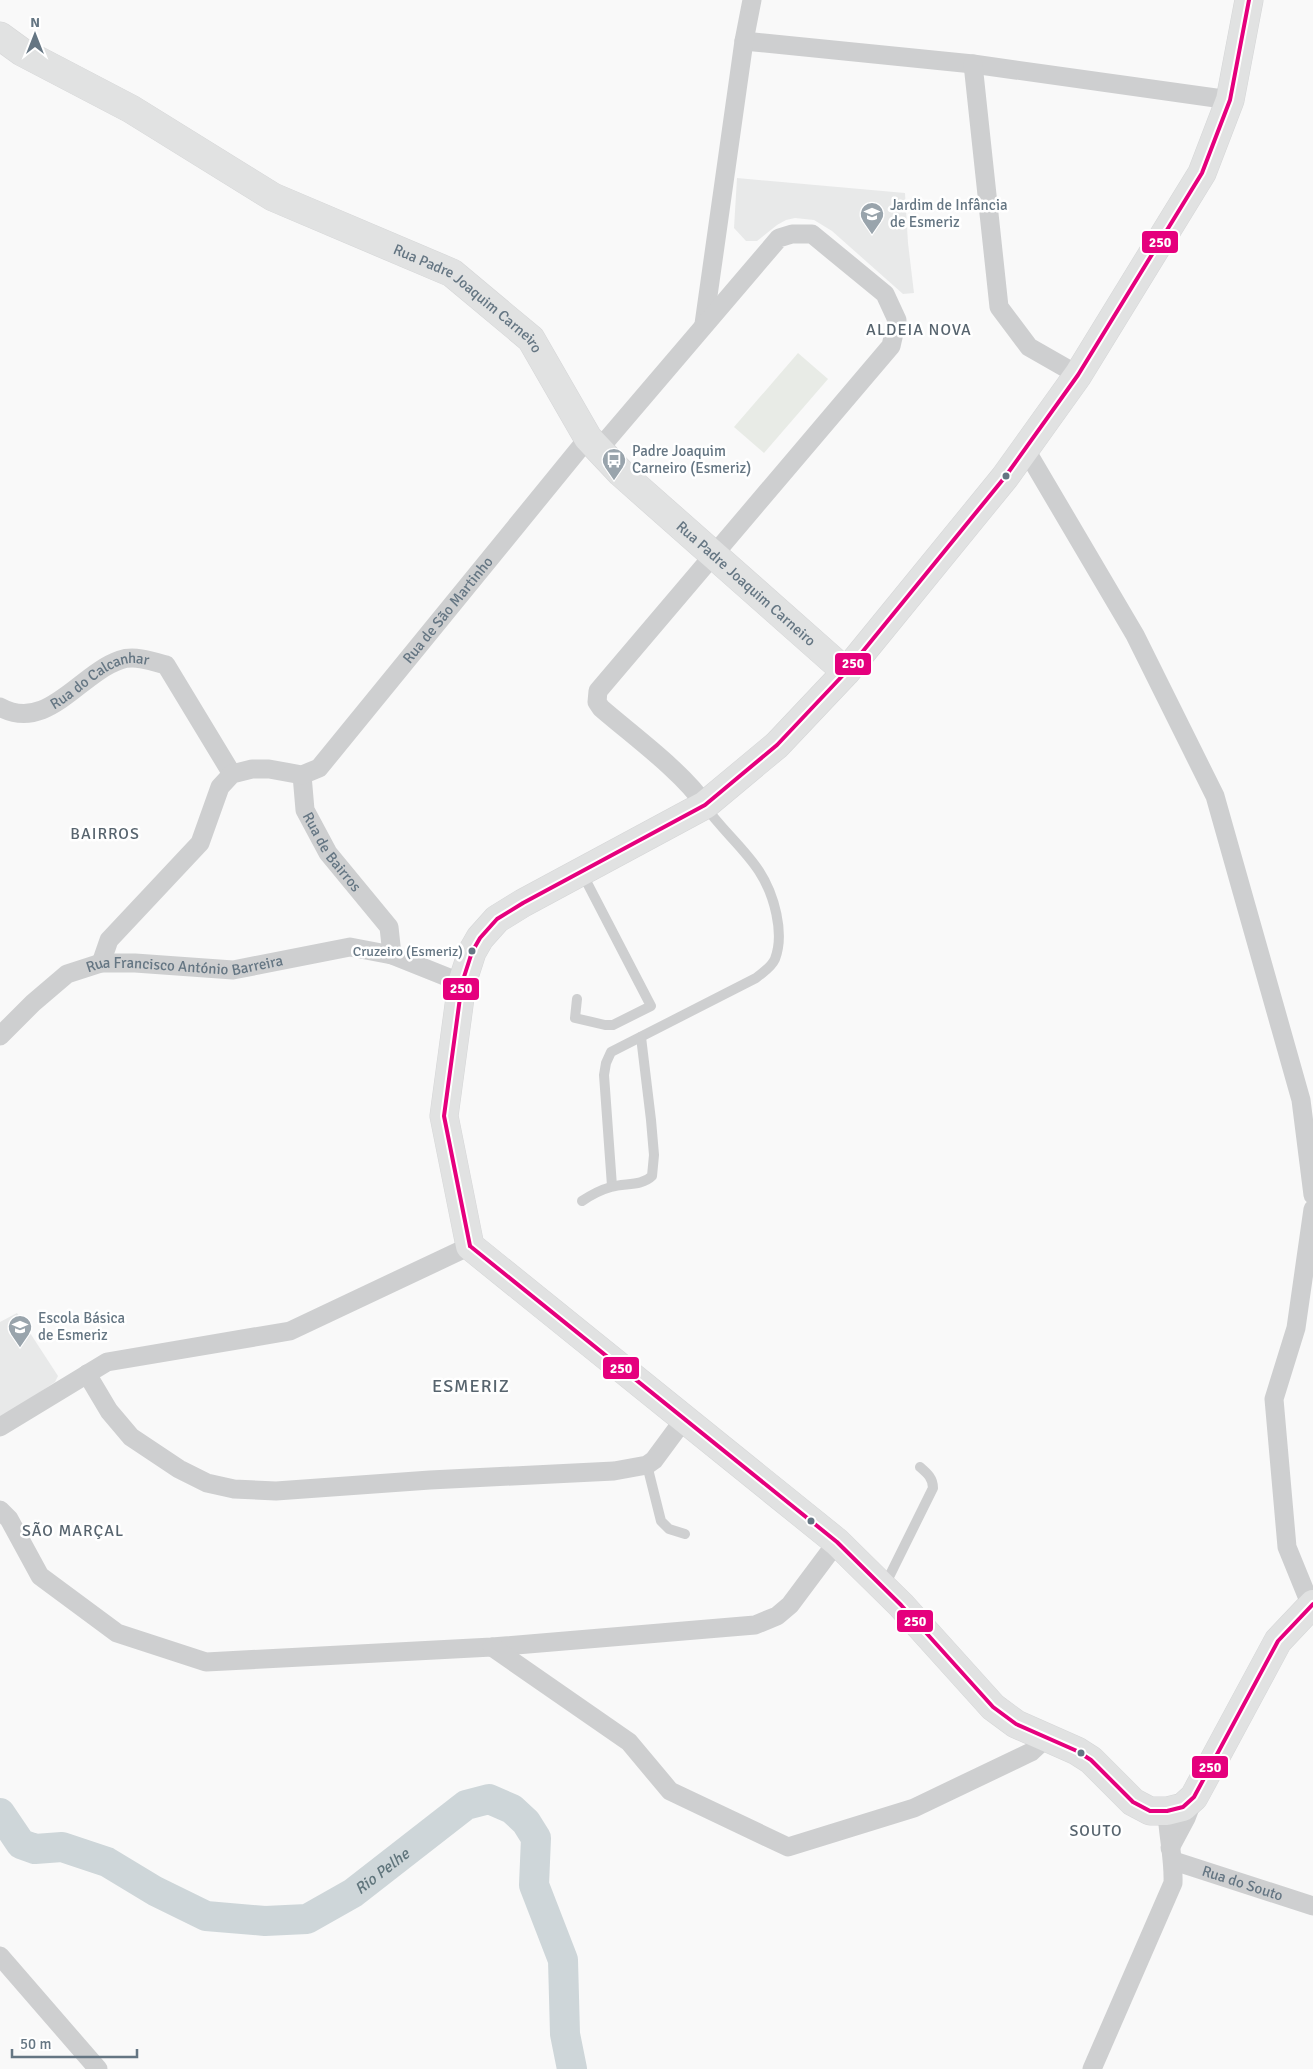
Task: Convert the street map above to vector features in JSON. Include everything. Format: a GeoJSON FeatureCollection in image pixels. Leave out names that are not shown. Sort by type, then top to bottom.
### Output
{"type":"FeatureCollection","features":[{"type":"Feature","properties":{"kind":"street"},"geometry":{"type":"LineString","coordinates":[[704,324],[744,41],[752,0]]}},
{"type":"Feature","properties":{"kind":"street"},"geometry":{"type":"LineString","coordinates":[[1194,1797],[1183,1807],[1167,1811],[1150,1811],[1133,1802],[1091,1760],[1077,1751],[1016,1724],[993,1707],[838,1542],[470,1246],[444,1116],[462,983],[472,952],[480,938],[492,924],[523,903],[705,805],[778,746],[846,672],[1026,450],[1078,375],[1202,173],[1230,100],[1249,0]]}},
{"type":"Feature","properties":{"kind":"street","name":"Rua Padre Joaquim Carneiro"},"geometry":{"type":"LineString","coordinates":[[0,36],[22,52],[130,109],[273,197],[452,273],[531,339],[593,444],[621,472],[846,672]]}},
{"type":"Feature","properties":{"kind":"street"},"geometry":{"type":"LineString","coordinates":[[744,41],[974,64],[1230,100]]}},
{"type":"Feature","properties":{"kind":"street"},"geometry":{"type":"LineString","coordinates":[[974,64],[999,307],[1029,347],[1078,375]]}},
{"type":"Feature","properties":{"kind":"street","name":"Rua de São Martinho"},"geometry":{"type":"LineString","coordinates":[[302,775],[319,768],[593,444],[704,324],[779,238],[792,234],[812,234],[885,294],[897,320],[891,346],[598,691],[596,697],[601,708],[669,767],[698,795],[705,805]]}},
{"type":"Feature","properties":{"kind":"street"},"geometry":{"type":"LineString","coordinates":[[1026,450],[1134,635],[1215,796],[1301,1100],[1313,1195]]}},
{"type":"Feature","properties":{"kind":"street","name":"Rua do Calcanhar"},"geometry":{"type":"LineString","coordinates":[[0,707],[8,711],[30,714],[42,711],[95,674],[120,660],[143,659],[166,665],[232,774]]}},
{"type":"Feature","properties":{"kind":"street"},"geometry":{"type":"LineString","coordinates":[[102,963],[109,940],[200,843],[220,787],[232,774],[252,768],[302,775]]}},
{"type":"Feature","properties":{"kind":"street","name":"Rua de Bairros"},"geometry":{"type":"LineString","coordinates":[[302,775],[305,810],[328,853],[389,927],[392,955]]}},
{"type":"Feature","properties":{"kind":"street","name":"Rua Francisco António Barreira"},"geometry":{"type":"LineString","coordinates":[[0,1036],[33,1003],[67,974],[102,963],[135,963],[233,970],[350,947],[392,955],[462,983]]}},
{"type":"Feature","properties":{"kind":"street"},"geometry":{"type":"LineString","coordinates":[[1172,1854],[1194,1797],[1278,1641],[1312,1605],[1287,1547],[1274,1400],[1296,1328],[1313,1209]]}},
{"type":"Feature","properties":{"kind":"street"},"geometry":{"type":"LineString","coordinates":[[0,1427],[107,1362],[290,1331],[470,1246]]}},
{"type":"Feature","properties":{"kind":"street"},"geometry":{"type":"LineString","coordinates":[[87,1374],[109,1411],[131,1437],[179,1469],[207,1483],[234,1490],[276,1491],[430,1480],[614,1471],[647,1465],[654,1460],[685,1418]]}},
{"type":"Feature","properties":{"kind":"street"},"geometry":{"type":"LineString","coordinates":[[0,1510],[9,1519],[40,1576],[117,1633],[206,1662],[492,1647],[755,1625],[777,1616],[790,1605],[838,1542]]}},
{"type":"Feature","properties":{"kind":"street"},"geometry":{"type":"LineString","coordinates":[[492,1647],[629,1742],[670,1791],[788,1847],[914,1808],[1031,1752],[1046,1738]]}},
{"type":"Feature","properties":{"kind":"street"},"geometry":{"type":"LineString","coordinates":[[1092,2069],[1173,1883],[1167,1811]]}},
{"type":"Feature","properties":{"kind":"street","name":"Rua do Souto"},"geometry":{"type":"LineString","coordinates":[[1172,1854],[1313,1906]]}},
{"type":"Feature","properties":{"kind":"street"},"geometry":{"type":"LineString","coordinates":[[0,1956],[98,2069]]}},
{"type":"Feature","properties":{"kind":"lane"},"geometry":{"type":"LineString","coordinates":[[612,1186],[604,1075],[606,1063],[611,1052],[756,978],[774,960],[779,944],[777,912],[760,872],[705,805]]}},
{"type":"Feature","properties":{"kind":"lane"},"geometry":{"type":"LineString","coordinates":[[577,999],[575,1018],[605,1025],[614,1025],[651,1006],[581,872]]}},
{"type":"Feature","properties":{"kind":"lane"},"geometry":{"type":"LineString","coordinates":[[582,1201],[612,1186],[646,1182],[652,1176],[654,1168],[651,1120],[641,1037]]}},
{"type":"Feature","properties":{"kind":"lane"},"geometry":{"type":"LineString","coordinates":[[647,1465],[661,1520],[669,1529],[685,1534]]}},
{"type":"Feature","properties":{"kind":"lane"},"geometry":{"type":"LineString","coordinates":[[883,1588],[933,1488],[929,1475],[920,1467]]}},
{"type":"Feature","properties":{"kind":"shaded area","name":"Jardim de Infância de Esmeriz"},"geometry":{"type":"Polygon","coordinates":[[[737,178],[905,193],[914,293],[903,294],[832,231],[814,220],[795,218],[786,220],[757,241],[746,241],[734,228],[737,178]]]}},
{"type":"Feature","properties":{"kind":"shaded area"},"geometry":{"type":"Polygon","coordinates":[[[798,353],[828,379],[764,453],[734,427],[798,353]]]}},
{"type":"Feature","properties":{"kind":"shaded area","name":"Escola Básica de Esmeriz"},"geometry":{"type":"Polygon","coordinates":[[[17,1313],[58,1376],[55,1382],[0,1419],[0,1322],[17,1313]]]}},
{"type":"Feature","properties":{"kind":"waterway","name":"Rio Pelhe"},"geometry":{"type":"LineString","coordinates":[[0,1813],[21,1844],[35,1849],[62,1847],[107,1862],[155,1891],[206,1916],[265,1921],[307,1919],[353,1893],[466,1805],[489,1799],[512,1809],[526,1822],[536,1838],[534,1885],[563,1960],[565,2034],[572,2069]]}},
{"type":"Feature","properties":{"kind":"transit line","name":"250"},"geometry":{"type":"LineString","coordinates":[[470,1246],[444,1116],[462,983],[472,952],[480,938],[497,919],[523,903],[705,805],[777,745],[846,672],[1005,477],[1078,375],[1202,173],[1230,100],[1249,0]]}},
{"type":"Feature","properties":{"kind":"transit line","name":"250"},"geometry":{"type":"LineString","coordinates":[[470,1246],[837,1542],[901,1605],[993,1707],[1016,1724],[1077,1751],[1091,1760],[1133,1802],[1150,1811],[1167,1811],[1183,1807],[1194,1797],[1278,1641],[1313,1604]]}},
{"type":"Feature","properties":{"kind":"place","name":"Jardim de Infância de Esmeriz"},"geometry":{"type":"Point","coordinates":[872,235]}},
{"type":"Feature","properties":{"kind":"place","name":"Padre Joaquim Carneiro (Esmeriz)"},"geometry":{"type":"Point","coordinates":[614,481]}},
{"type":"Feature","properties":{"kind":"place","name":"Cruzeiro (Esmeriz)"},"geometry":{"type":"Point","coordinates":[472,951]}},
{"type":"Feature","properties":{"kind":"place","name":"Escola Básica de Esmeriz"},"geometry":{"type":"Point","coordinates":[20,1348]}},
{"type":"Feature","properties":{"kind":"district","name":"ALDEIA NOVA"},"geometry":{"type":"Point","coordinates":[919,329]}},
{"type":"Feature","properties":{"kind":"district","name":"BAIRROS"},"geometry":{"type":"Point","coordinates":[105,833]}},
{"type":"Feature","properties":{"kind":"district","name":"ESMERIZ"},"geometry":{"type":"Point","coordinates":[471,1386]}},
{"type":"Feature","properties":{"kind":"district","name":"SÃO MARÇAL"},"geometry":{"type":"Point","coordinates":[73,1530]}},
{"type":"Feature","properties":{"kind":"district","name":"SOUTO"},"geometry":{"type":"Point","coordinates":[1096,1830]}}]}
